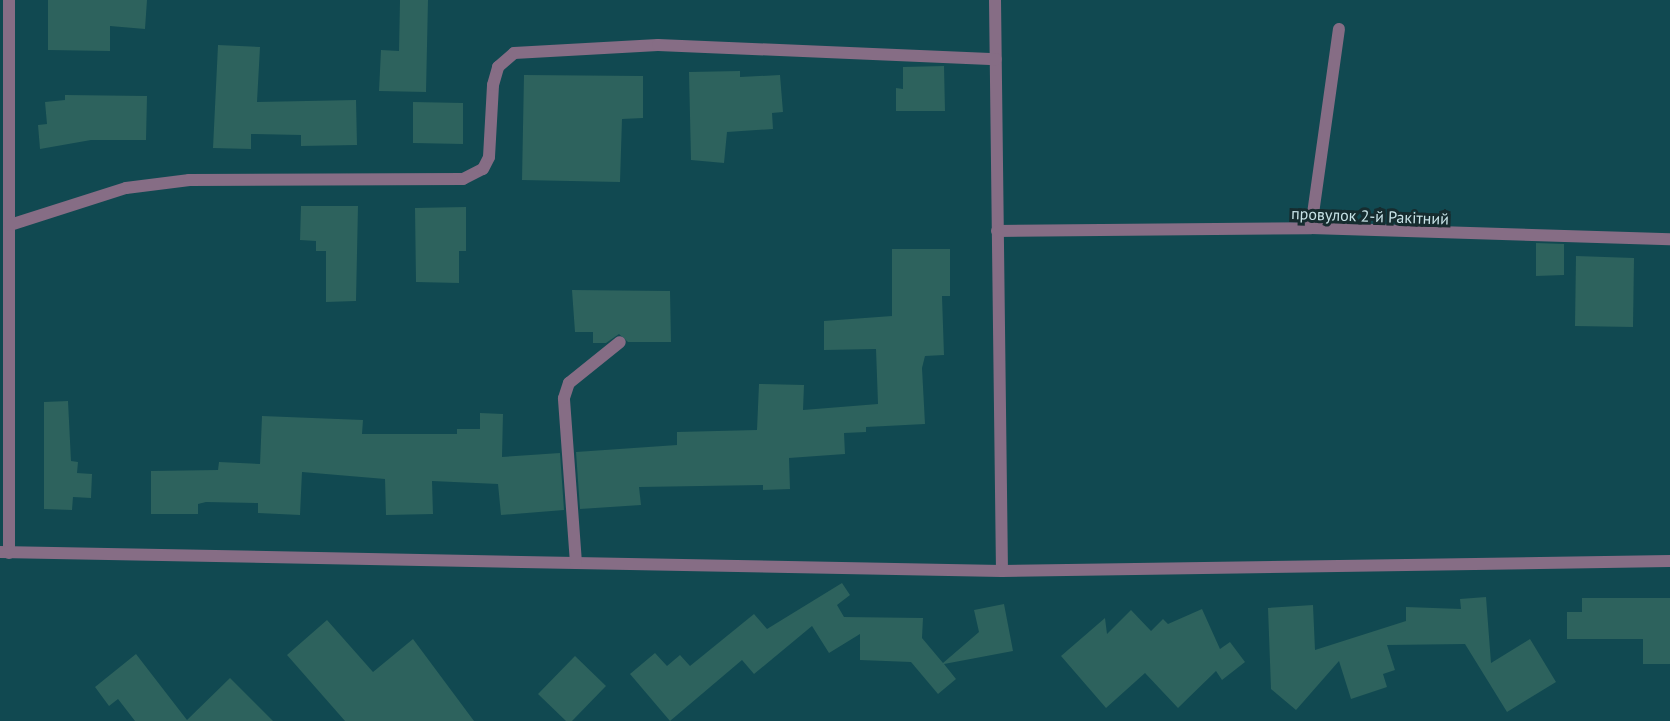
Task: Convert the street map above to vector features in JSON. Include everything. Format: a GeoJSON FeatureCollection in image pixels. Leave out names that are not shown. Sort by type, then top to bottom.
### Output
{"type":"FeatureCollection","features":[{"type":"Feature","properties":{"kind":"street"},"geometry":{"type":"LineString","coordinates":[[9,0],[10,225],[5,552],[1002,571],[1670,561]]}},
{"type":"Feature","properties":{"kind":"street"},"geometry":{"type":"LineString","coordinates":[[995,0],[1002,571]]}},
{"type":"Feature","properties":{"kind":"street"},"geometry":{"type":"LineString","coordinates":[[1311,228],[1339,29]]}},
{"type":"Feature","properties":{"kind":"street"},"geometry":{"type":"LineString","coordinates":[[10,225],[126,188],[189,180],[463,179],[483,170],[489,156],[493,85],[498,67],[513,53],[658,45],[996,59]]}},
{"type":"Feature","properties":{"kind":"street","name":"провулок 2-й Ракітний"},"geometry":{"type":"LineString","coordinates":[[997,231],[1311,228],[1670,239]]}},
{"type":"Feature","properties":{"kind":"street"},"geometry":{"type":"LineString","coordinates":[[576,563],[564,398],[568,383],[620,342]]}},
{"type":"Feature","properties":{"kind":"building"},"geometry":{"type":"Polygon","coordinates":[[[48,0],[147,0],[145,29],[110,26],[110,51],[48,50],[48,0]]]}},
{"type":"Feature","properties":{"kind":"building"},"geometry":{"type":"Polygon","coordinates":[[[400,0],[428,0],[426,92],[379,91],[381,50],[399,51],[400,0]]]}},
{"type":"Feature","properties":{"kind":"building"},"geometry":{"type":"Polygon","coordinates":[[[218,45],[260,47],[257,102],[356,100],[357,145],[301,146],[301,135],[251,134],[251,149],[213,148],[218,45]]]}},
{"type":"Feature","properties":{"kind":"building"},"geometry":{"type":"Polygon","coordinates":[[[944,66],[945,111],[896,111],[896,88],[903,89],[903,67],[944,66]]]}},
{"type":"Feature","properties":{"kind":"building"},"geometry":{"type":"Polygon","coordinates":[[[740,71],[740,77],[780,75],[783,112],[772,113],[773,129],[727,132],[724,163],[691,160],[689,72],[740,71]]]}},
{"type":"Feature","properties":{"kind":"building"},"geometry":{"type":"Polygon","coordinates":[[[524,75],[643,76],[643,118],[622,119],[620,182],[522,180],[524,75]]]}},
{"type":"Feature","properties":{"kind":"building"},"geometry":{"type":"Polygon","coordinates":[[[65,95],[147,96],[146,140],[91,140],[40,149],[38,125],[47,124],[45,102],[65,100],[65,95]]]}},
{"type":"Feature","properties":{"kind":"building"},"geometry":{"type":"Polygon","coordinates":[[[413,102],[463,103],[463,144],[413,143],[413,102]]]}},
{"type":"Feature","properties":{"kind":"building"},"geometry":{"type":"Polygon","coordinates":[[[301,206],[358,206],[356,301],[326,302],[326,251],[316,251],[316,241],[300,240],[301,206]]]}},
{"type":"Feature","properties":{"kind":"building"},"geometry":{"type":"Polygon","coordinates":[[[466,207],[466,251],[459,251],[459,283],[416,282],[415,208],[466,207]]]}},
{"type":"Feature","properties":{"kind":"building"},"geometry":{"type":"Polygon","coordinates":[[[1536,243],[1564,244],[1564,275],[1536,276],[1536,243]]]}},
{"type":"Feature","properties":{"kind":"building"},"geometry":{"type":"Polygon","coordinates":[[[892,249],[950,249],[950,296],[942,296],[944,355],[925,356],[922,368],[925,424],[866,427],[866,432],[844,433],[845,454],[789,458],[790,489],[763,490],[763,485],[639,487],[641,505],[580,509],[576,452],[677,445],[677,432],[757,430],[759,384],[804,385],[803,410],[878,404],[876,349],[824,350],[824,321],[892,316],[892,249]]]}},
{"type":"Feature","properties":{"kind":"building"},"geometry":{"type":"Polygon","coordinates":[[[1576,256],[1634,258],[1633,327],[1575,326],[1576,256]]]}},
{"type":"Feature","properties":{"kind":"building"},"geometry":{"type":"Polygon","coordinates":[[[572,290],[670,291],[671,342],[628,342],[619,334],[606,343],[593,343],[593,332],[575,332],[572,290]]]}},
{"type":"Feature","properties":{"kind":"building"},"geometry":{"type":"Polygon","coordinates":[[[68,401],[71,461],[78,462],[77,473],[92,474],[91,498],[73,497],[72,510],[44,509],[44,402],[68,401]]]}},
{"type":"Feature","properties":{"kind":"building"},"geometry":{"type":"Polygon","coordinates":[[[480,413],[503,414],[502,457],[560,453],[564,510],[501,515],[498,484],[432,481],[433,514],[386,515],[385,479],[302,472],[300,515],[258,513],[258,503],[206,502],[198,504],[198,514],[151,514],[151,471],[218,470],[219,462],[260,464],[262,416],[363,420],[362,434],[457,434],[457,429],[480,429],[480,413]]]}},
{"type":"Feature","properties":{"kind":"building"},"geometry":{"type":"Polygon","coordinates":[[[842,583],[850,595],[837,605],[844,617],[923,618],[922,638],[943,663],[979,632],[974,610],[1004,604],[1013,651],[944,664],[956,679],[938,694],[911,662],[860,660],[860,634],[829,653],[812,626],[754,674],[742,660],[670,721],[630,674],[655,653],[667,666],[680,655],[690,666],[754,614],[767,629],[842,583]]]}},
{"type":"Feature","properties":{"kind":"building"},"geometry":{"type":"Polygon","coordinates":[[[1486,597],[1491,663],[1530,639],[1556,682],[1507,712],[1465,644],[1387,645],[1395,670],[1383,674],[1387,687],[1351,699],[1339,661],[1296,710],[1271,689],[1268,608],[1313,605],[1315,650],[1406,621],[1406,607],[1461,609],[1460,599],[1486,597]]]}},
{"type":"Feature","properties":{"kind":"building"},"geometry":{"type":"Polygon","coordinates":[[[1582,598],[1670,598],[1670,664],[1643,664],[1643,639],[1567,639],[1567,612],[1582,612],[1582,598]]]}},
{"type":"Feature","properties":{"kind":"building"},"geometry":{"type":"Polygon","coordinates":[[[1202,609],[1220,649],[1230,642],[1245,662],[1222,680],[1216,671],[1178,708],[1145,673],[1106,708],[1061,656],[1105,618],[1107,634],[1131,610],[1151,631],[1163,619],[1168,624],[1202,609]]]}},
{"type":"Feature","properties":{"kind":"building"},"geometry":{"type":"Polygon","coordinates":[[[327,620],[373,672],[413,639],[474,721],[345,721],[287,655],[327,620]]]}},
{"type":"Feature","properties":{"kind":"building"},"geometry":{"type":"Polygon","coordinates":[[[136,654],[187,720],[230,678],[273,721],[135,721],[118,699],[109,706],[95,687],[136,654]]]}},
{"type":"Feature","properties":{"kind":"building"},"geometry":{"type":"Polygon","coordinates":[[[575,656],[606,686],[572,721],[566,721],[538,694],[575,656]]]}}]}
